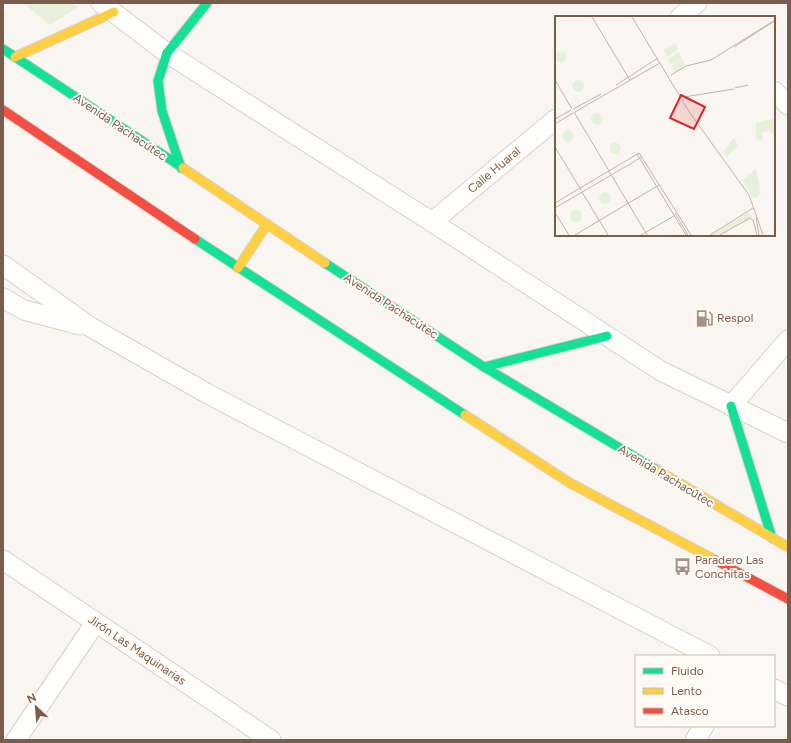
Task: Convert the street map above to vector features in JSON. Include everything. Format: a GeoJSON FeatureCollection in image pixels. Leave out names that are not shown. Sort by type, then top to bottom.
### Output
{"type":"FeatureCollection","features":[{"type":"Feature","properties":{"kind":"main road"},"geometry":{"type":"LineString","coordinates":[[181,168],[162,111],[158,81],[167,53],[203,4]]}},
{"type":"Feature","properties":{"kind":"main road"},"geometry":{"type":"LineString","coordinates":[[15,57],[112,7]]}},
{"type":"Feature","properties":{"kind":"main road","name":"Avenida Pachacútec"},"geometry":{"type":"LineString","coordinates":[[3,49],[484,367],[788,547]]}},
{"type":"Feature","properties":{"kind":"main road"},"geometry":{"type":"LineString","coordinates":[[3,110],[238,268],[570,483],[788,599]]}},
{"type":"Feature","properties":{"kind":"main road"},"geometry":{"type":"LineString","coordinates":[[238,268],[267,224]]}},
{"type":"Feature","properties":{"kind":"main road"},"geometry":{"type":"LineString","coordinates":[[484,367],[607,336]]}},
{"type":"Feature","properties":{"kind":"main road"},"geometry":{"type":"LineString","coordinates":[[732,406],[772,538]]}},
{"type":"Feature","properties":{"kind":"street"},"geometry":{"type":"LineString","coordinates":[[112,7],[167,53],[432,222],[661,371],[788,433]]}},
{"type":"Feature","properties":{"kind":"street"},"geometry":{"type":"LineString","coordinates":[[775,92],[788,105]]}},
{"type":"Feature","properties":{"kind":"street","name":"Calle Huaral"},"geometry":{"type":"LineString","coordinates":[[432,222],[555,120]]}},
{"type":"Feature","properties":{"kind":"street"},"geometry":{"type":"LineString","coordinates":[[3,265],[92,328],[208,394],[708,655]]}},
{"type":"Feature","properties":{"kind":"street"},"geometry":{"type":"LineString","coordinates":[[3,298],[24,310],[92,328]]}},
{"type":"Feature","properties":{"kind":"street"},"geometry":{"type":"LineString","coordinates":[[732,406],[788,340]]}},
{"type":"Feature","properties":{"kind":"street","name":"Jirón Las Maquinarias"},"geometry":{"type":"LineString","coordinates":[[3,560],[271,740]]}},
{"type":"Feature","properties":{"kind":"street"},"geometry":{"type":"LineString","coordinates":[[16,740],[96,622]]}},
{"type":"Feature","properties":{"kind":"street"},"geometry":{"type":"LineString","coordinates":[[775,690],[788,696]]}},
{"type":"Feature","properties":{"kind":"street"},"geometry":{"type":"LineString","coordinates":[[695,740],[703,727]]}},
{"type":"Feature","properties":{"kind":"green space"},"geometry":{"type":"Polygon","coordinates":[[[23,3],[71,3],[78,7],[50,25],[23,3]]]}},
{"type":"Feature","properties":{"kind":"traffic: fast"},"geometry":{"type":"LineString","coordinates":[[167,53],[207,3]]}},
{"type":"Feature","properties":{"kind":"traffic: fast"},"geometry":{"type":"LineString","coordinates":[[3,49],[183,168]]}},
{"type":"Feature","properties":{"kind":"traffic: fast"},"geometry":{"type":"LineString","coordinates":[[167,53],[158,81],[162,111],[181,168]]}},
{"type":"Feature","properties":{"kind":"traffic: fast"},"geometry":{"type":"LineString","coordinates":[[195,239],[465,415]]}},
{"type":"Feature","properties":{"kind":"traffic: fast"},"geometry":{"type":"LineString","coordinates":[[325,263],[484,367],[657,470]]}},
{"type":"Feature","properties":{"kind":"traffic: fast"},"geometry":{"type":"LineString","coordinates":[[484,367],[607,336]]}},
{"type":"Feature","properties":{"kind":"traffic: fast"},"geometry":{"type":"LineString","coordinates":[[731,406],[772,538]]}},
{"type":"Feature","properties":{"kind":"traffic: slow"},"geometry":{"type":"LineString","coordinates":[[15,57],[114,12]]}},
{"type":"Feature","properties":{"kind":"traffic: slow"},"geometry":{"type":"LineString","coordinates":[[183,168],[325,263]]}},
{"type":"Feature","properties":{"kind":"traffic: slow"},"geometry":{"type":"LineString","coordinates":[[238,268],[267,224]]}},
{"type":"Feature","properties":{"kind":"traffic: slow"},"geometry":{"type":"LineString","coordinates":[[465,415],[570,483],[715,560]]}},
{"type":"Feature","properties":{"kind":"traffic: slow"},"geometry":{"type":"LineString","coordinates":[[657,470],[788,547]]}},
{"type":"Feature","properties":{"kind":"traffic: jam"},"geometry":{"type":"LineString","coordinates":[[3,110],[195,239]]}},
{"type":"Feature","properties":{"kind":"traffic: jam"},"geometry":{"type":"LineString","coordinates":[[715,560],[788,599]]}},
{"type":"Feature","properties":{"kind":"place","name":"Respol"},"geometry":{"type":"Point","coordinates":[704,318]}},
{"type":"Feature","properties":{"kind":"place","name":"Paradero Las Conchitas"},"geometry":{"type":"Point","coordinates":[682,567]}}]}
